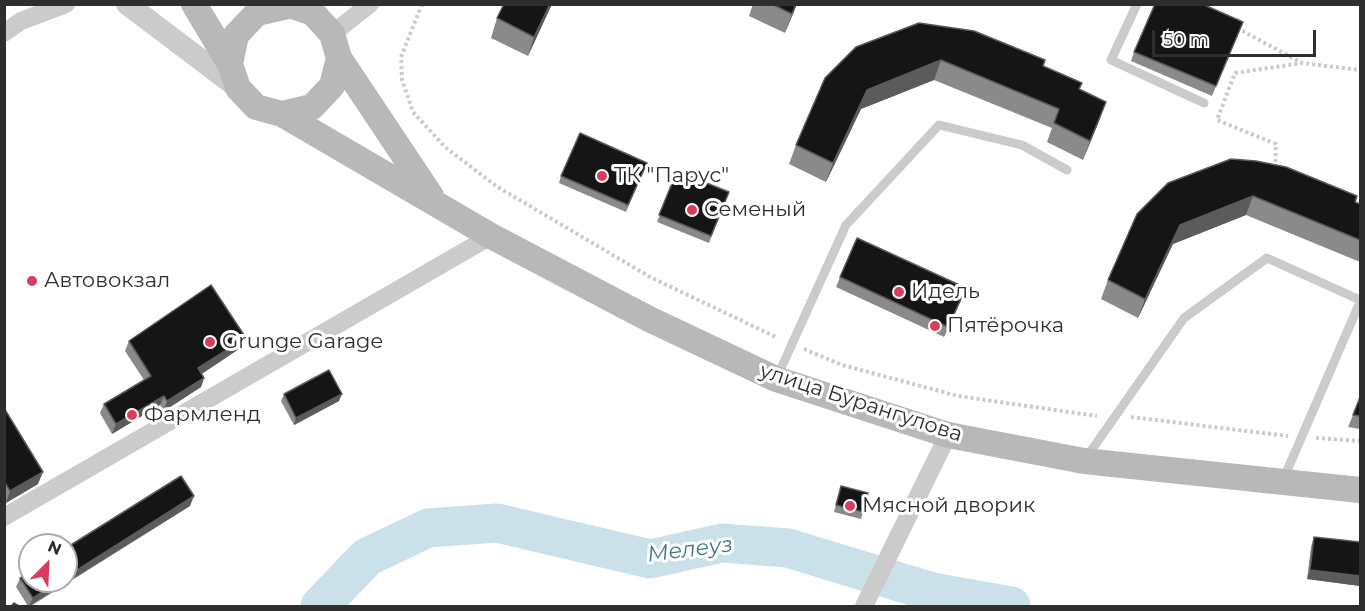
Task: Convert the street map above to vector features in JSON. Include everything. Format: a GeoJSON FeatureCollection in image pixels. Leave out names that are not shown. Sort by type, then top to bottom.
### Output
{"type":"FeatureCollection","features":[{"type":"Feature","properties":{"kind":"main road"},"geometry":{"type":"LineString","coordinates":[[194,4],[230,64],[238,88]]}},
{"type":"Feature","properties":{"kind":"main road","name":"улица Бурангулова"},"geometry":{"type":"LineString","coordinates":[[230,64],[236,35],[257,13],[287,5],[312,13],[336,46],[435,201]]}},
{"type":"Feature","properties":{"kind":"main road"},"geometry":{"type":"LineString","coordinates":[[282,114],[312,107],[332,86],[336,46]]}},
{"type":"Feature","properties":{"kind":"main road","name":"улица Бурангулова"},"geometry":{"type":"LineString","coordinates":[[238,88],[256,106],[282,114],[435,201],[491,236],[649,319],[776,379],[948,435],[1084,461],[1360,490]]}},
{"type":"Feature","properties":{"kind":"street"},"geometry":{"type":"LineString","coordinates":[[4,33],[13,18],[66,4]]}},
{"type":"Feature","properties":{"kind":"street"},"geometry":{"type":"LineString","coordinates":[[127,4],[238,88]]}},
{"type":"Feature","properties":{"kind":"street"},"geometry":{"type":"LineString","coordinates":[[336,46],[370,4]]}},
{"type":"Feature","properties":{"kind":"street"},"geometry":{"type":"LineString","coordinates":[[4,517],[491,236]]}},
{"type":"Feature","properties":{"kind":"street"},"geometry":{"type":"LineString","coordinates":[[864,606],[948,435]]}},
{"type":"Feature","properties":{"kind":"lane"},"geometry":{"type":"LineString","coordinates":[[1137,4],[1111,60],[1204,103]]}},
{"type":"Feature","properties":{"kind":"lane"},"geometry":{"type":"LineString","coordinates":[[776,379],[846,225],[939,124],[1022,145],[1067,170]]}},
{"type":"Feature","properties":{"kind":"lane"},"geometry":{"type":"LineString","coordinates":[[1084,461],[1184,318],[1267,258],[1360,301],[1282,482]]}},
{"type":"Feature","properties":{"kind":"path"},"geometry":{"type":"LineString","coordinates":[[1233,26],[1302,63]]}},
{"type":"Feature","properties":{"kind":"path"},"geometry":{"type":"LineString","coordinates":[[1283,172],[1273,167],[1276,144],[1217,120],[1235,74],[1302,63],[1360,70]]}},
{"type":"Feature","properties":{"kind":"building"},"geometry":{"type":"Polygon","coordinates":[[[504,4],[550,4],[534,37],[497,18],[504,4]]]}},
{"type":"Feature","properties":{"kind":"building"},"geometry":{"type":"Polygon","coordinates":[[[772,4],[796,4],[792,14],[772,4]]]}},
{"type":"Feature","properties":{"kind":"building"},"geometry":{"type":"Polygon","coordinates":[[[1155,4],[1202,4],[1243,22],[1216,86],[1134,52],[1155,4]]]}},
{"type":"Feature","properties":{"kind":"building"},"geometry":{"type":"Polygon","coordinates":[[[919,23],[974,31],[1045,60],[1043,66],[1082,83],[1079,89],[1106,102],[1090,141],[1054,123],[1059,109],[941,60],[867,90],[833,163],[796,145],[825,78],[856,47],[919,23]]]}},
{"type":"Feature","properties":{"kind":"building","name":"ТК \"Парус\""},"geometry":{"type":"Polygon","coordinates":[[[580,133],[647,163],[628,205],[561,176],[580,133]]]}},
{"type":"Feature","properties":{"kind":"building"},"geometry":{"type":"Polygon","coordinates":[[[1231,159],[1286,167],[1357,196],[1355,202],[1360,204],[1360,240],[1253,196],[1180,225],[1145,299],[1108,280],[1137,214],[1168,183],[1231,159]]]}},
{"type":"Feature","properties":{"kind":"building","name":"Семеный"},"geometry":{"type":"Polygon","coordinates":[[[677,171],[729,192],[711,236],[659,215],[677,171]]]}},
{"type":"Feature","properties":{"kind":"building","name":"Идель"},"geometry":{"type":"Polygon","coordinates":[[[857,238],[966,288],[948,327],[840,277],[857,238]]]}},
{"type":"Feature","properties":{"kind":"building"},"geometry":{"type":"Polygon","coordinates":[[[211,285],[246,338],[198,368],[204,378],[167,401],[164,396],[116,424],[104,404],[151,376],[129,341],[211,285]]]}},
{"type":"Feature","properties":{"kind":"building"},"geometry":{"type":"Polygon","coordinates":[[[329,370],[342,394],[296,418],[284,394],[329,370]]]}},
{"type":"Feature","properties":{"kind":"building"},"geometry":{"type":"Polygon","coordinates":[[[1360,397],[1360,416],[1353,415],[1360,397]]]}},
{"type":"Feature","properties":{"kind":"building"},"geometry":{"type":"Polygon","coordinates":[[[4,408],[43,472],[10,491],[4,481],[4,408]]]}},
{"type":"Feature","properties":{"kind":"building"},"geometry":{"type":"Polygon","coordinates":[[[181,476],[194,496],[78,569],[78,540],[181,476]]]}},
{"type":"Feature","properties":{"kind":"building","name":"Мясной дворик"},"geometry":{"type":"Polygon","coordinates":[[[841,486],[868,493],[863,512],[836,505],[841,486]]]}},
{"type":"Feature","properties":{"kind":"building"},"geometry":{"type":"Polygon","coordinates":[[[1314,537],[1360,542],[1360,576],[1310,570],[1314,537]]]}},
{"type":"Feature","properties":{"kind":"building"},"geometry":{"type":"Polygon","coordinates":[[[30,593],[41,593],[33,598],[30,593]]]}},
{"type":"Feature","properties":{"kind":"waterway","name":"Мелеуз"},"geometry":{"type":"LineString","coordinates":[[320,606],[367,557],[428,528],[497,523],[650,559],[722,543],[788,548],[932,592],[1011,606]]}},
{"type":"Feature","properties":{"kind":"place","name":"ТК \"Парус\""},"geometry":{"type":"Point","coordinates":[602,176]}},
{"type":"Feature","properties":{"kind":"place","name":"Семеный"},"geometry":{"type":"Point","coordinates":[692,210]}},
{"type":"Feature","properties":{"kind":"place","name":"Автовокзал"},"geometry":{"type":"Point","coordinates":[32,281]}},
{"type":"Feature","properties":{"kind":"place","name":"Идель"},"geometry":{"type":"Point","coordinates":[899,292]}},
{"type":"Feature","properties":{"kind":"place","name":"Пятёрочка"},"geometry":{"type":"Point","coordinates":[935,326]}},
{"type":"Feature","properties":{"kind":"place","name":"Grunge Garage"},"geometry":{"type":"Point","coordinates":[210,342]}},
{"type":"Feature","properties":{"kind":"place","name":"Фармленд"},"geometry":{"type":"Point","coordinates":[132,415]}},
{"type":"Feature","properties":{"kind":"place","name":"Мясной дворик"},"geometry":{"type":"Point","coordinates":[850,506]}}]}
